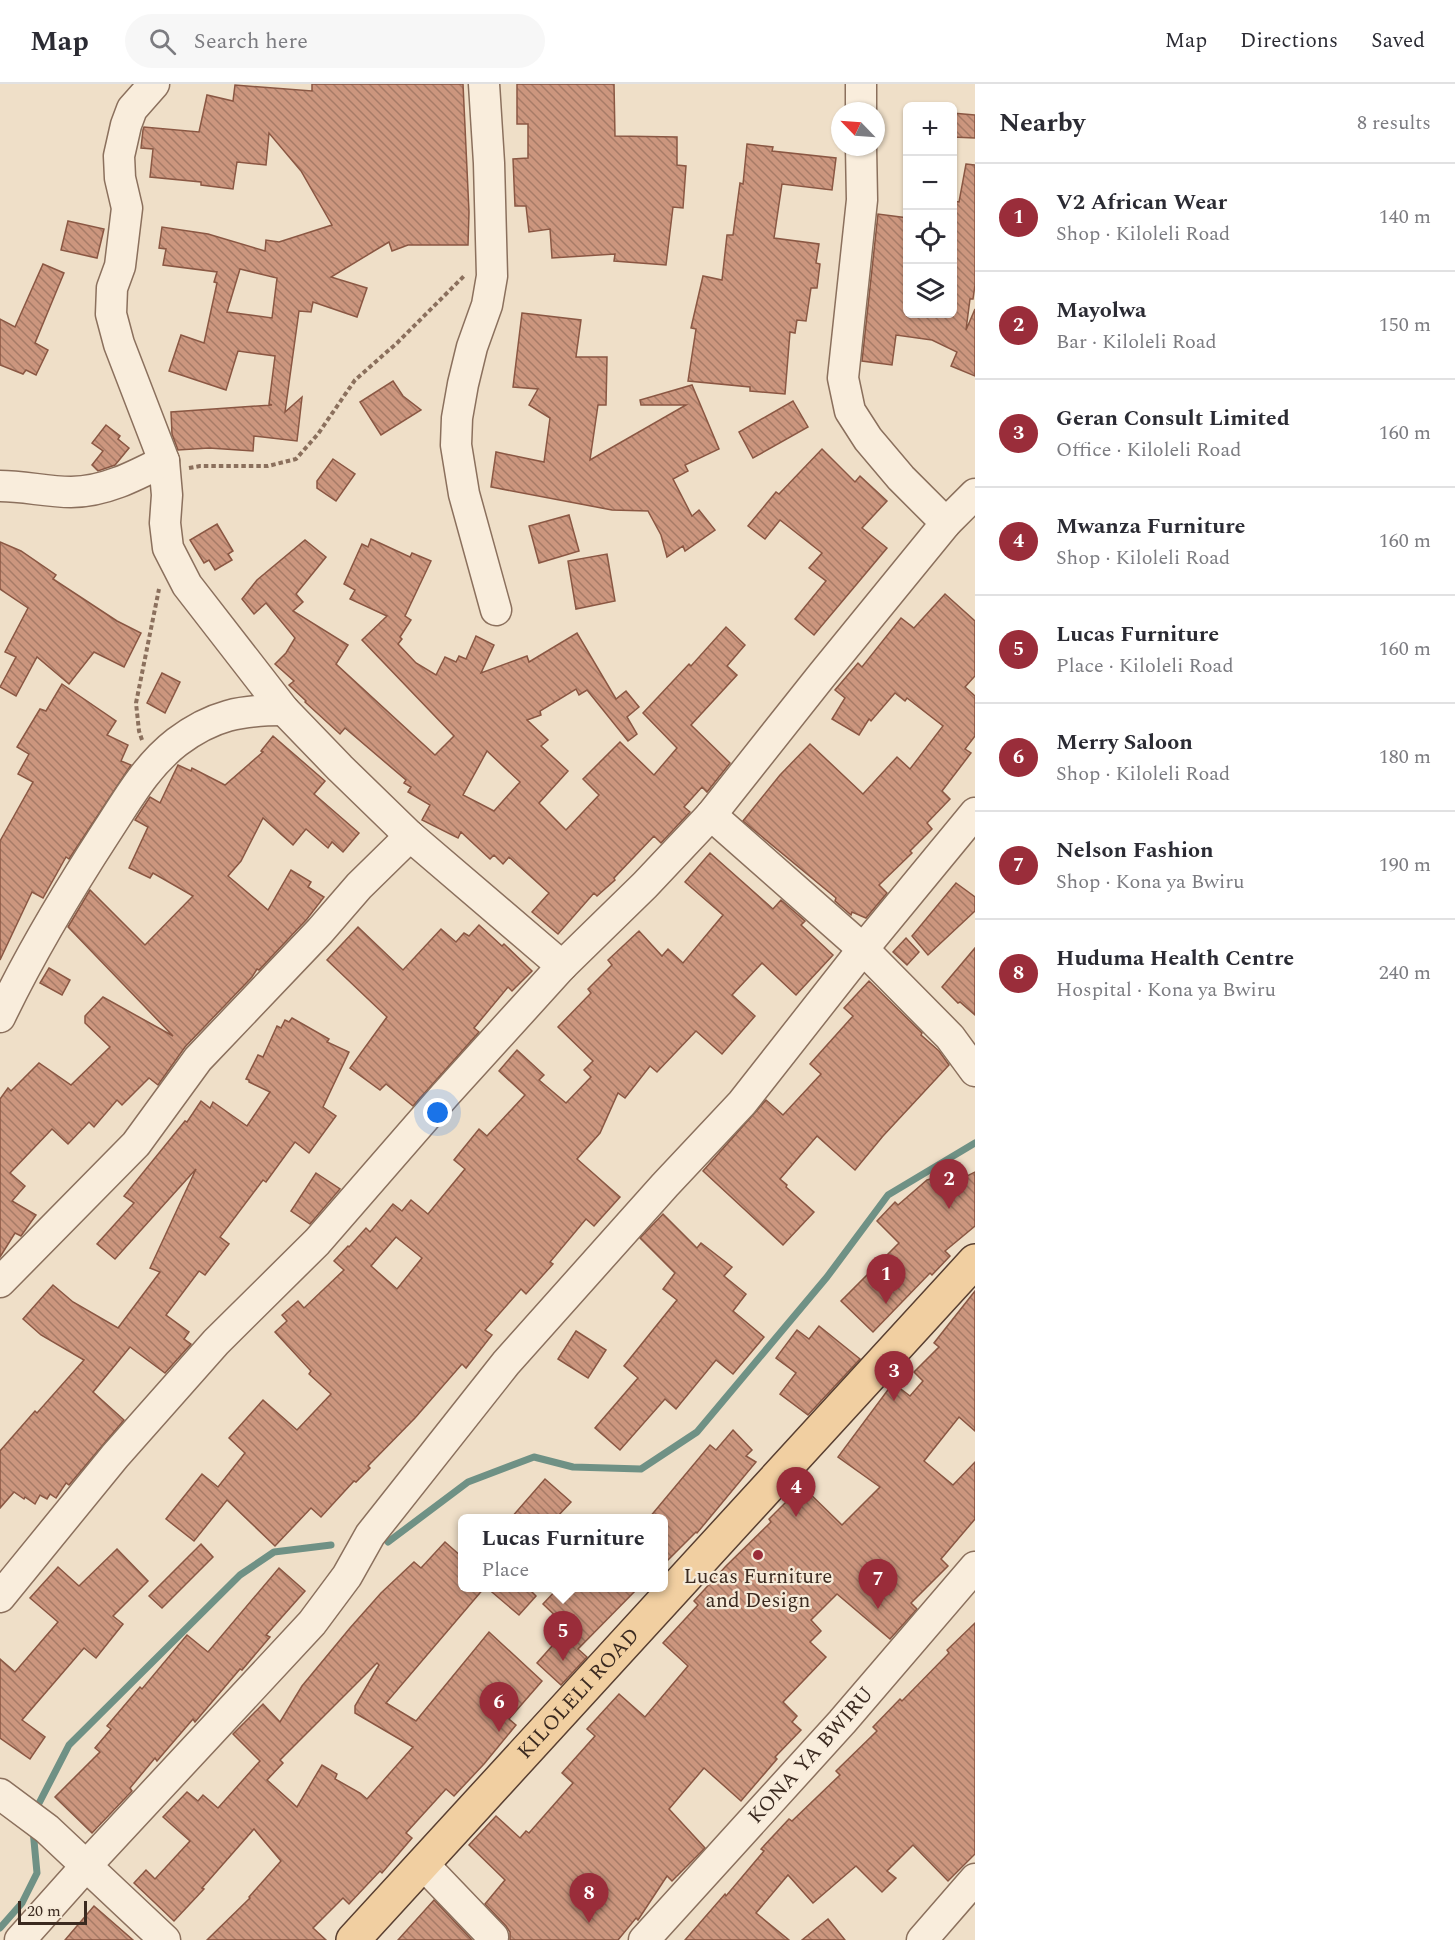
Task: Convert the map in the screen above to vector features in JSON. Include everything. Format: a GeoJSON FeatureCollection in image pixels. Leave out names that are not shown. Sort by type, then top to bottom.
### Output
{"type":"FeatureCollection","features":[{"type":"Feature","properties":{"kind":"main road","name":"KILOLELI ROAD"},"geometry":{"type":"LineString","coordinates":[[353,1940],[975,1261]]}},
{"type":"Feature","properties":{"kind":"street"},"geometry":{"type":"LineString","coordinates":[[154,84],[132,109],[119,156],[120,178],[127,208],[120,266],[112,288],[111,314],[119,344],[165,467],[167,495],[165,523],[168,548],[187,585],[284,710],[410,836],[562,966]]}},
{"type":"Feature","properties":{"kind":"street"},"geometry":{"type":"LineString","coordinates":[[484,84],[492,276],[487,305],[472,347],[463,384],[457,418],[456,445],[464,494],[496,610]]}},
{"type":"Feature","properties":{"kind":"street"},"geometry":{"type":"LineString","coordinates":[[861,84],[861,102]]}},
{"type":"Feature","properties":{"kind":"street"},"geometry":{"type":"LineString","coordinates":[[861,156],[862,200],[843,378],[850,411],[874,447],[946,523]]}},
{"type":"Feature","properties":{"kind":"street"},"geometry":{"type":"LineString","coordinates":[[0,486],[71,492],[101,489],[165,467]]}},
{"type":"Feature","properties":{"kind":"street"},"geometry":{"type":"LineString","coordinates":[[0,1597],[115,1456],[216,1342],[317,1242],[444,1096],[562,966],[645,885],[711,815],[946,523],[975,494]]}},
{"type":"Feature","properties":{"kind":"street"},"geometry":{"type":"LineString","coordinates":[[0,1017],[46,927],[154,762],[179,741],[208,723],[225,716],[244,711],[284,710]]}},
{"type":"Feature","properties":{"kind":"street"},"geometry":{"type":"LineString","coordinates":[[20,1940],[312,1623],[347,1576],[370,1535],[506,1363],[665,1185],[742,1103],[863,949],[975,813]]}},
{"type":"Feature","properties":{"kind":"street"},"geometry":{"type":"LineString","coordinates":[[711,815],[863,949],[950,1036],[975,1071]]}},
{"type":"Feature","properties":{"kind":"street"},"geometry":{"type":"LineString","coordinates":[[0,1282],[136,1144],[198,1059],[320,931],[359,886],[410,836]]}},
{"type":"Feature","properties":{"kind":"street","name":"KONA YA BWIRU"},"geometry":{"type":"LineString","coordinates":[[644,1940],[842,1722],[975,1567]]}},
{"type":"Feature","properties":{"kind":"street"},"geometry":{"type":"LineString","coordinates":[[2,1796],[47,1829],[165,1940]]}},
{"type":"Feature","properties":{"kind":"street"},"geometry":{"type":"LineString","coordinates":[[422,1863],[493,1937]]}},
{"type":"Feature","properties":{"kind":"street"},"geometry":{"type":"LineString","coordinates":[[922,1940],[975,1879]]}},
{"type":"Feature","properties":{"kind":"path"},"geometry":{"type":"LineString","coordinates":[[165,467],[268,466],[296,459],[318,434],[355,380],[397,343],[492,247]]}},
{"type":"Feature","properties":{"kind":"path"},"geometry":{"type":"LineString","coordinates":[[154,762],[139,731],[136,702],[168,548]]}},
{"type":"Feature","properties":{"kind":"building"},"geometry":{"type":"Polygon","coordinates":[[[312,84],[463,84],[469,212],[468,245],[408,245],[392,251],[389,242],[331,277],[367,288],[357,317],[313,302],[311,312],[299,311],[285,412],[302,397],[297,441],[254,436],[253,451],[209,448],[178,450],[172,434],[171,412],[272,405],[269,404],[275,356],[238,351],[226,390],[169,371],[181,335],[204,343],[217,283],[214,282],[217,272],[163,265],[166,249],[159,248],[162,227],[208,234],[265,251],[266,240],[279,242],[332,225],[301,171],[269,133],[266,165],[237,162],[233,189],[201,185],[201,182],[150,177],[153,149],[141,148],[144,127],[199,132],[207,95],[233,101],[235,85],[312,91],[312,84]],[[240,269],[227,312],[272,318],[277,278],[240,269]]]}},
{"type":"Feature","properties":{"kind":"building"},"geometry":{"type":"Polygon","coordinates":[[[517,84],[614,84],[615,136],[677,137],[677,165],[686,166],[683,208],[673,207],[666,265],[614,261],[615,254],[552,258],[550,229],[529,232],[526,206],[515,206],[513,159],[528,158],[528,124],[517,124],[517,84]]]}},
{"type":"Feature","properties":{"kind":"building"},"geometry":{"type":"Polygon","coordinates":[[[957,113],[975,115],[975,138],[957,137],[957,113]]]}},
{"type":"Feature","properties":{"kind":"building"},"geometry":{"type":"Polygon","coordinates":[[[747,144],[773,147],[772,151],[836,158],[832,190],[782,184],[774,238],[819,244],[816,263],[820,264],[817,288],[811,288],[806,321],[797,320],[795,333],[790,332],[785,394],[750,391],[750,387],[688,381],[696,329],[691,328],[703,276],[722,280],[727,235],[733,235],[740,183],[743,184],[747,144]]]}},
{"type":"Feature","properties":{"kind":"building"},"geometry":{"type":"Polygon","coordinates":[[[966,164],[975,165],[975,285],[973,299],[970,299],[966,330],[975,309],[975,376],[951,366],[957,352],[932,340],[896,335],[892,365],[862,361],[878,214],[903,217],[903,318],[957,318],[957,202],[959,202],[966,164]]]}},
{"type":"Feature","properties":{"kind":"building"},"geometry":{"type":"Polygon","coordinates":[[[68,221],[104,229],[97,258],[61,250],[68,221]]]}},
{"type":"Feature","properties":{"kind":"building"},"geometry":{"type":"Polygon","coordinates":[[[43,264],[64,273],[35,343],[48,350],[36,375],[26,370],[23,374],[0,365],[0,319],[15,327],[43,264]]]}},
{"type":"Feature","properties":{"kind":"building"},"geometry":{"type":"Polygon","coordinates":[[[522,313],[581,320],[576,357],[607,357],[606,405],[598,405],[590,460],[686,405],[641,405],[640,400],[692,385],[719,449],[685,465],[688,471],[673,479],[692,516],[699,510],[715,530],[685,551],[683,546],[667,557],[661,535],[648,511],[612,510],[491,487],[496,452],[544,462],[550,418],[529,405],[538,389],[513,387],[522,313]]]}},
{"type":"Feature","properties":{"kind":"building"},"geometry":{"type":"Polygon","coordinates":[[[393,381],[403,396],[421,410],[381,435],[360,402],[393,381]]]}},
{"type":"Feature","properties":{"kind":"building"},"geometry":{"type":"Polygon","coordinates":[[[793,401],[808,427],[753,458],[739,432],[793,401]]]}},
{"type":"Feature","properties":{"kind":"building"},"geometry":{"type":"Polygon","coordinates":[[[106,425],[120,436],[118,439],[129,448],[115,465],[98,471],[92,465],[103,451],[92,443],[106,425]]]}},
{"type":"Feature","properties":{"kind":"building"},"geometry":{"type":"Polygon","coordinates":[[[822,449],[855,482],[860,476],[887,501],[862,528],[887,548],[814,635],[795,619],[826,581],[809,568],[822,553],[780,520],[765,539],[748,526],[776,492],[779,494],[822,449]]]}},
{"type":"Feature","properties":{"kind":"building"},"geometry":{"type":"Polygon","coordinates":[[[333,459],[355,474],[336,501],[317,488],[317,481],[333,459]]]}},
{"type":"Feature","properties":{"kind":"building"},"geometry":{"type":"Polygon","coordinates":[[[569,515],[579,551],[539,563],[529,526],[569,515]]]}},
{"type":"Feature","properties":{"kind":"building"},"geometry":{"type":"Polygon","coordinates":[[[217,524],[233,551],[228,554],[232,560],[215,570],[209,560],[204,563],[190,540],[217,524]]]}},
{"type":"Feature","properties":{"kind":"building"},"geometry":{"type":"Polygon","coordinates":[[[371,539],[410,557],[412,553],[431,561],[405,616],[411,620],[398,644],[416,663],[436,675],[445,657],[456,662],[459,656],[466,659],[476,636],[494,645],[481,673],[527,656],[529,662],[577,633],[616,699],[626,691],[639,707],[627,717],[637,734],[628,741],[587,690],[579,695],[576,689],[540,711],[541,715],[527,720],[548,740],[541,746],[568,771],[539,803],[566,830],[599,795],[583,779],[620,742],[654,775],[677,748],[643,713],[689,664],[691,666],[726,627],[745,645],[727,666],[737,675],[691,725],[730,763],[707,792],[702,787],[684,807],[690,812],[661,843],[654,836],[614,878],[615,880],[597,896],[594,893],[558,934],[532,912],[549,893],[509,857],[503,864],[494,855],[490,859],[461,832],[458,838],[422,820],[430,805],[408,792],[411,787],[404,783],[406,780],[345,728],[340,734],[305,702],[289,685],[294,681],[275,664],[286,653],[295,638],[266,603],[254,614],[242,599],[257,580],[305,540],[326,557],[296,594],[303,602],[293,611],[348,645],[336,664],[435,755],[454,736],[362,640],[387,616],[350,599],[355,590],[344,584],[362,544],[368,547],[371,539]],[[487,751],[463,795],[494,811],[520,782],[487,751]]]}},
{"type":"Feature","properties":{"kind":"building"},"geometry":{"type":"Polygon","coordinates":[[[0,542],[21,551],[56,575],[53,579],[117,621],[141,633],[124,667],[94,652],[69,684],[37,657],[16,696],[0,687],[16,657],[5,652],[28,608],[0,589],[0,542]]]}},
{"type":"Feature","properties":{"kind":"building"},"geometry":{"type":"Polygon","coordinates":[[[607,554],[615,601],[576,609],[568,561],[607,554]]]}},
{"type":"Feature","properties":{"kind":"building"},"geometry":{"type":"Polygon","coordinates":[[[945,594],[975,621],[975,676],[965,687],[975,696],[975,736],[965,749],[971,753],[942,791],[950,799],[927,823],[932,829],[910,851],[912,853],[879,885],[887,893],[866,918],[852,912],[851,915],[835,901],[836,898],[743,821],[780,775],[810,744],[863,794],[897,757],[910,769],[943,726],[907,698],[905,701],[895,693],[871,721],[869,719],[859,735],[832,719],[845,698],[835,690],[858,663],[862,667],[901,618],[914,628],[945,594]]]}},
{"type":"Feature","properties":{"kind":"building"},"geometry":{"type":"Polygon","coordinates":[[[162,673],[180,682],[165,713],[147,703],[162,673]]]}},
{"type":"Feature","properties":{"kind":"building"},"geometry":{"type":"Polygon","coordinates":[[[62,684],[116,721],[107,735],[128,745],[121,761],[131,765],[69,859],[66,857],[43,898],[32,892],[0,960],[0,841],[33,782],[18,774],[29,754],[17,747],[40,709],[46,711],[62,684]]]}},
{"type":"Feature","properties":{"kind":"building"},"geometry":{"type":"Polygon","coordinates":[[[273,736],[325,781],[314,794],[359,833],[343,852],[332,842],[328,848],[306,829],[293,845],[263,818],[241,861],[228,876],[268,910],[291,870],[311,882],[308,887],[324,897],[307,919],[185,1047],[158,1085],[149,1078],[122,1105],[117,1100],[94,1127],[89,1122],[68,1144],[52,1129],[10,1173],[25,1186],[12,1201],[36,1215],[21,1236],[15,1233],[0,1257],[0,1099],[8,1088],[11,1091],[39,1063],[71,1085],[110,1047],[85,1023],[85,1016],[103,997],[173,1036],[68,927],[90,890],[145,945],[193,896],[153,873],[150,878],[129,868],[148,827],[135,820],[150,797],[160,803],[178,765],[191,771],[192,768],[225,785],[263,752],[261,751],[273,736]]]}},
{"type":"Feature","properties":{"kind":"building"},"geometry":{"type":"Polygon","coordinates":[[[710,853],[773,909],[781,900],[805,921],[801,925],[833,955],[796,995],[762,963],[732,995],[755,1016],[722,1054],[696,1031],[657,1072],[650,1066],[625,1098],[618,1093],[600,1133],[577,1159],[620,1197],[594,1226],[586,1219],[550,1262],[553,1264],[526,1294],[521,1289],[485,1330],[492,1335],[466,1368],[462,1364],[415,1418],[368,1466],[370,1468],[356,1482],[354,1481],[321,1517],[311,1508],[275,1546],[227,1500],[194,1541],[166,1519],[202,1474],[218,1487],[245,1453],[229,1438],[263,1400],[297,1430],[331,1394],[309,1374],[311,1371],[275,1332],[287,1321],[282,1315],[298,1301],[304,1308],[344,1270],[334,1261],[366,1228],[370,1232],[393,1204],[402,1211],[411,1200],[428,1214],[465,1169],[454,1160],[479,1129],[487,1136],[525,1095],[499,1071],[517,1050],[544,1075],[539,1080],[566,1103],[591,1077],[584,1070],[593,1061],[558,1027],[591,993],[588,989],[612,965],[608,960],[639,931],[662,956],[668,949],[683,963],[723,915],[685,882],[710,853]],[[396,1237],[371,1266],[397,1289],[422,1258],[396,1237]]]}},
{"type":"Feature","properties":{"kind":"building"},"geometry":{"type":"Polygon","coordinates":[[[956,883],[975,897],[975,911],[928,955],[912,936],[956,883]]]}},
{"type":"Feature","properties":{"kind":"building"},"geometry":{"type":"Polygon","coordinates":[[[479,925],[502,946],[504,944],[532,971],[512,991],[508,987],[474,1028],[479,1032],[413,1106],[386,1084],[380,1090],[350,1068],[387,1017],[327,960],[358,927],[403,970],[441,929],[456,942],[464,933],[469,936],[479,925]]]}},
{"type":"Feature","properties":{"kind":"building"},"geometry":{"type":"Polygon","coordinates":[[[906,938],[919,952],[907,965],[893,952],[906,938]]]}},
{"type":"Feature","properties":{"kind":"building"},"geometry":{"type":"Polygon","coordinates":[[[975,948],[975,1015],[960,1002],[958,1003],[942,987],[975,948]]]}},
{"type":"Feature","properties":{"kind":"building"},"geometry":{"type":"Polygon","coordinates":[[[49,968],[70,980],[62,995],[40,983],[49,968]]]}},
{"type":"Feature","properties":{"kind":"building"},"geometry":{"type":"Polygon","coordinates":[[[869,981],[922,1033],[921,1035],[939,1051],[949,1065],[883,1136],[855,1170],[817,1136],[780,1179],[814,1212],[783,1245],[703,1171],[766,1100],[783,1115],[821,1074],[810,1064],[853,1016],[844,1008],[869,981]]]}},
{"type":"Feature","properties":{"kind":"building"},"geometry":{"type":"Polygon","coordinates":[[[292,1018],[329,1039],[327,1042],[349,1052],[323,1107],[336,1116],[309,1153],[295,1142],[266,1182],[263,1180],[220,1237],[229,1244],[205,1275],[199,1271],[166,1315],[189,1332],[184,1339],[191,1344],[165,1373],[130,1347],[93,1392],[124,1420],[69,1485],[66,1483],[56,1498],[50,1494],[47,1499],[40,1495],[35,1504],[14,1492],[0,1508],[0,1451],[84,1360],[41,1335],[23,1319],[53,1285],[73,1302],[118,1328],[160,1272],[150,1268],[196,1169],[115,1259],[97,1244],[134,1203],[124,1196],[185,1121],[187,1122],[201,1101],[210,1108],[213,1102],[247,1126],[270,1092],[246,1079],[258,1055],[263,1057],[277,1026],[281,1028],[285,1020],[289,1022],[292,1018]]]}},
{"type":"Feature","properties":{"kind":"building"},"geometry":{"type":"Polygon","coordinates":[[[958,1172],[959,1180],[975,1172],[975,1226],[945,1251],[950,1256],[932,1275],[930,1273],[873,1332],[841,1301],[899,1243],[877,1221],[895,1202],[898,1205],[927,1180],[958,1172]]]}},
{"type":"Feature","properties":{"kind":"building"},"geometry":{"type":"Polygon","coordinates":[[[316,1173],[340,1189],[310,1224],[291,1211],[316,1173]]]}},
{"type":"Feature","properties":{"kind":"building"},"geometry":{"type":"Polygon","coordinates":[[[663,1214],[697,1248],[701,1243],[732,1267],[724,1276],[746,1294],[733,1311],[764,1337],[733,1374],[716,1360],[676,1409],[665,1399],[620,1450],[595,1428],[638,1378],[624,1366],[677,1300],[663,1289],[675,1273],[640,1238],[663,1214]]]}},
{"type":"Feature","properties":{"kind":"building"},"geometry":{"type":"Polygon","coordinates":[[[975,1291],[975,1431],[959,1417],[924,1461],[953,1485],[975,1462],[975,1519],[941,1559],[948,1566],[911,1603],[917,1609],[890,1639],[837,1594],[811,1620],[821,1631],[810,1642],[826,1657],[783,1702],[797,1716],[792,1722],[801,1730],[775,1757],[777,1759],[741,1801],[704,1768],[669,1809],[705,1848],[672,1881],[667,1876],[638,1920],[636,1918],[618,1940],[510,1940],[510,1932],[506,1926],[485,1904],[505,1880],[469,1845],[496,1816],[520,1838],[526,1831],[529,1833],[573,1783],[562,1773],[595,1736],[587,1729],[619,1694],[645,1717],[688,1666],[663,1643],[698,1605],[694,1601],[771,1522],[769,1519],[802,1486],[842,1525],[880,1487],[838,1457],[893,1383],[910,1396],[923,1381],[914,1372],[939,1347],[934,1343],[975,1291]]]}},
{"type":"Feature","properties":{"kind":"building"},"geometry":{"type":"Polygon","coordinates":[[[819,1326],[860,1359],[808,1415],[780,1394],[796,1373],[776,1358],[797,1330],[809,1339],[819,1326]]]}},
{"type":"Feature","properties":{"kind":"building"},"geometry":{"type":"Polygon","coordinates":[[[576,1331],[606,1350],[588,1378],[558,1359],[576,1331]]]}},
{"type":"Feature","properties":{"kind":"building"},"geometry":{"type":"Polygon","coordinates":[[[733,1430],[752,1450],[746,1456],[756,1462],[697,1533],[668,1560],[668,1514],[652,1514],[710,1445],[716,1450],[733,1430]]]}},
{"type":"Feature","properties":{"kind":"building"},"geometry":{"type":"Polygon","coordinates":[[[545,1479],[571,1502],[560,1514],[514,1514],[545,1479]]]}},
{"type":"Feature","properties":{"kind":"building"},"geometry":{"type":"Polygon","coordinates":[[[445,1542],[458,1553],[458,1592],[481,1592],[386,1703],[416,1721],[489,1632],[542,1681],[509,1719],[516,1725],[454,1796],[446,1789],[406,1833],[412,1838],[382,1873],[380,1871],[349,1904],[343,1898],[313,1928],[326,1940],[207,1940],[250,1898],[281,1861],[254,1829],[174,1921],[134,1883],[146,1870],[155,1879],[190,1841],[163,1817],[187,1792],[198,1801],[203,1795],[218,1808],[260,1761],[233,1734],[263,1704],[280,1722],[302,1686],[350,1628],[381,1593],[414,1562],[421,1568],[445,1542]],[[377,1663],[280,1760],[283,1763],[267,1780],[297,1807],[322,1765],[337,1774],[335,1779],[367,1799],[413,1747],[355,1713],[355,1706],[379,1665],[377,1663]]]}},
{"type":"Feature","properties":{"kind":"building"},"geometry":{"type":"Polygon","coordinates":[[[201,1544],[213,1557],[162,1608],[149,1596],[201,1544]]]}},
{"type":"Feature","properties":{"kind":"building"},"geometry":{"type":"Polygon","coordinates":[[[117,1549],[148,1581],[113,1616],[123,1624],[96,1658],[84,1648],[22,1720],[45,1737],[30,1759],[0,1738],[0,1659],[15,1672],[58,1622],[30,1598],[58,1567],[79,1586],[117,1549]]]}},
{"type":"Feature","properties":{"kind":"building"},"geometry":{"type":"Polygon","coordinates":[[[279,1568],[305,1591],[266,1635],[270,1637],[242,1670],[240,1669],[195,1722],[193,1719],[157,1761],[155,1758],[130,1788],[132,1791],[92,1833],[55,1797],[100,1752],[95,1748],[111,1729],[107,1726],[140,1687],[142,1689],[187,1635],[208,1652],[279,1568]]]}},
{"type":"Feature","properties":{"kind":"building"},"geometry":{"type":"Polygon","coordinates":[[[492,1592],[532,1592],[536,1596],[519,1615],[492,1592]]]}},
{"type":"Feature","properties":{"kind":"building"},"geometry":{"type":"Polygon","coordinates":[[[554,1592],[634,1592],[578,1649],[587,1657],[561,1685],[537,1663],[568,1628],[543,1604],[554,1592]]]}},
{"type":"Feature","properties":{"kind":"building"},"geometry":{"type":"Polygon","coordinates":[[[975,1623],[975,1854],[948,1881],[913,1845],[887,1871],[896,1878],[882,1892],[856,1866],[813,1903],[788,1875],[756,1913],[789,1940],[685,1940],[764,1851],[761,1849],[789,1819],[792,1821],[840,1775],[836,1771],[877,1731],[873,1727],[900,1699],[902,1701],[949,1653],[947,1650],[975,1623]]]}},
{"type":"Feature","properties":{"kind":"building"},"geometry":{"type":"Polygon","coordinates":[[[434,1900],[472,1940],[398,1940],[434,1900]]]}},
{"type":"Feature","properties":{"kind":"building"},"geometry":{"type":"Polygon","coordinates":[[[94,1906],[133,1940],[65,1940],[94,1906]]]}},
{"type":"Feature","properties":{"kind":"building"},"geometry":{"type":"Polygon","coordinates":[[[828,1919],[845,1940],[802,1940],[828,1919]]]}},
{"type":"Feature","properties":{"kind":"waterway"},"geometry":{"type":"LineString","coordinates":[[388,1542],[468,1482],[534,1457],[573,1467],[641,1469],[697,1432],[827,1277],[888,1195],[975,1143]]}},
{"type":"Feature","properties":{"kind":"waterway"},"geometry":{"type":"LineString","coordinates":[[35,1811],[69,1745],[240,1575],[274,1552],[331,1545]]}},
{"type":"Feature","properties":{"kind":"waterway"},"geometry":{"type":"LineString","coordinates":[[0,1928],[22,1903],[37,1873],[33,1830]]}},
{"type":"Feature","properties":{"kind":"place","name":"Mayolwa"},"geometry":{"type":"Point","coordinates":[949,1209]}},
{"type":"Feature","properties":{"kind":"place","name":"V2 African Wear"},"geometry":{"type":"Point","coordinates":[886,1304]}},
{"type":"Feature","properties":{"kind":"place","name":"Geran Consult Limited"},"geometry":{"type":"Point","coordinates":[894,1401]}},
{"type":"Feature","properties":{"kind":"place","name":"Mwanza Furniture"},"geometry":{"type":"Point","coordinates":[796,1517]}},
{"type":"Feature","properties":{"kind":"place","name":"Lucas Furniture and Design"},"geometry":{"type":"Point","coordinates":[758,1555]}},
{"type":"Feature","properties":{"kind":"place","name":"Nelson Fashion"},"geometry":{"type":"Point","coordinates":[878,1609]}},
{"type":"Feature","properties":{"kind":"place","name":"Lucas Furniture"},"geometry":{"type":"Point","coordinates":[563,1661]}},
{"type":"Feature","properties":{"kind":"place","name":"Merry Saloon"},"geometry":{"type":"Point","coordinates":[499,1732]}},
{"type":"Feature","properties":{"kind":"place","name":"Huduma Health Centre"},"geometry":{"type":"Point","coordinates":[589,1923]}}]}
